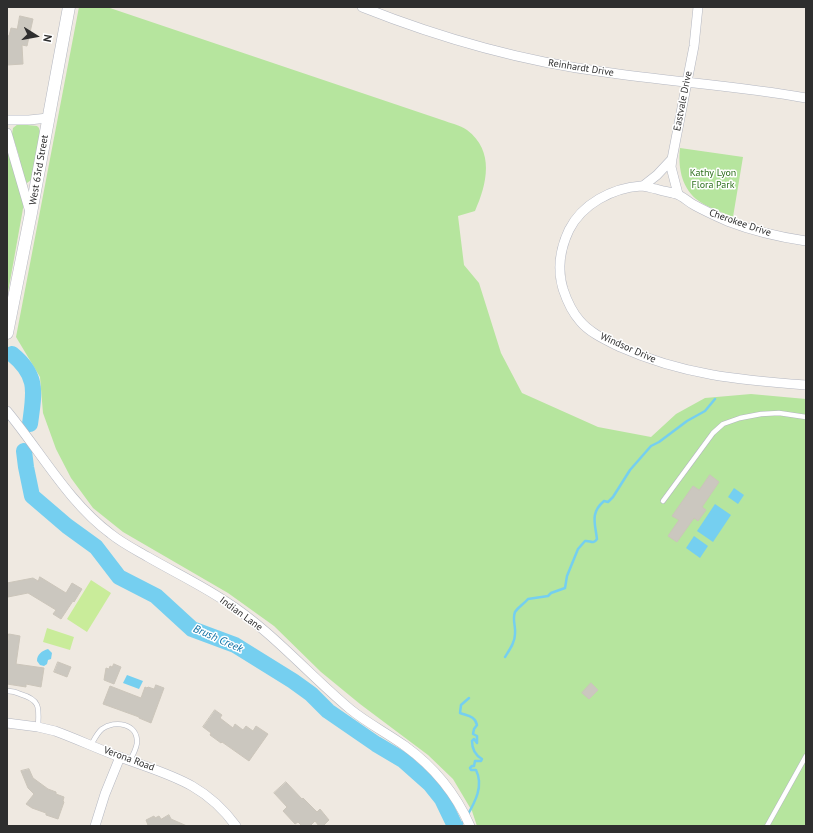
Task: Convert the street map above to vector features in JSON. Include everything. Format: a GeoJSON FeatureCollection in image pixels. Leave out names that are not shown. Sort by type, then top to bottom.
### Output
{"type":"FeatureCollection","features":[{"type":"Feature","properties":{"kind":"main road","name":"West 63rd Street"},"geometry":{"type":"LineString","coordinates":[[7,333],[69,7]]}},
{"type":"Feature","properties":{"kind":"street","name":"Reinhardt Drive"},"geometry":{"type":"LineString","coordinates":[[362,7],[425,31],[478,47],[522,58],[604,72],[727,86],[806,98]]}},
{"type":"Feature","properties":{"kind":"street","name":"Eastvale Drive"},"geometry":{"type":"LineString","coordinates":[[678,194],[671,167],[694,46],[698,7]]}},
{"type":"Feature","properties":{"kind":"street"},"geometry":{"type":"LineString","coordinates":[[7,120],[48,118]]}},
{"type":"Feature","properties":{"kind":"street"},"geometry":{"type":"LineString","coordinates":[[7,133],[31,213]]}},
{"type":"Feature","properties":{"kind":"street"},"geometry":{"type":"LineString","coordinates":[[643,186],[657,175],[672,159]]}},
{"type":"Feature","properties":{"kind":"street","name":"Windsor Drive"},"geometry":{"type":"LineString","coordinates":[[678,194],[643,186],[614,192],[600,198],[587,207],[578,217],[566,237],[560,257],[560,273],[568,303],[580,321],[605,340],[644,357],[669,365],[725,378],[806,385]]}},
{"type":"Feature","properties":{"kind":"street","name":"Cherokee Drive"},"geometry":{"type":"LineString","coordinates":[[678,194],[708,213],[728,221],[771,234],[806,241]]}},
{"type":"Feature","properties":{"kind":"street","name":"Indian Lane"},"geometry":{"type":"LineString","coordinates":[[7,411],[68,492],[98,524],[125,544],[226,601],[250,618],[350,708],[406,746],[427,763],[440,777],[457,800],[470,826]]}},
{"type":"Feature","properties":{"kind":"street","name":"Verona Road"},"geometry":{"type":"LineString","coordinates":[[7,723],[38,727],[70,736],[120,757],[179,778],[201,791],[214,801],[236,826]]}},
{"type":"Feature","properties":{"kind":"street"},"geometry":{"type":"LineString","coordinates":[[94,826],[104,794],[120,757]]}},
{"type":"Feature","properties":{"kind":"lane"},"geometry":{"type":"LineString","coordinates":[[663,502],[713,433],[723,424],[740,418],[761,414],[779,413],[806,417]]}},
{"type":"Feature","properties":{"kind":"lane"},"geometry":{"type":"LineString","coordinates":[[7,691],[33,698],[37,705],[38,727]]}},
{"type":"Feature","properties":{"kind":"lane"},"geometry":{"type":"LineString","coordinates":[[92,745],[97,734],[109,725],[117,723],[124,724],[130,727],[137,738],[135,749],[130,760]]}},
{"type":"Feature","properties":{"kind":"lane"},"geometry":{"type":"LineString","coordinates":[[768,826],[806,756]]}},
{"type":"Feature","properties":{"kind":"green space"},"geometry":{"type":"Polygon","coordinates":[[[79,7],[107,7],[455,124],[467,130],[476,138],[482,148],[486,168],[483,190],[475,211],[458,216],[464,265],[479,283],[501,353],[522,393],[598,427],[651,437],[676,414],[705,398],[751,394],[806,399],[806,826],[477,826],[472,811],[453,779],[428,755],[360,704],[321,672],[274,626],[228,593],[123,532],[93,508],[71,478],[56,449],[43,413],[40,377],[16,337],[79,7]]]}},
{"type":"Feature","properties":{"kind":"green space"},"geometry":{"type":"Polygon","coordinates":[[[18,124],[37,126],[40,134],[31,180],[27,183],[23,180],[19,156],[12,134],[13,128],[18,124]]]}},
{"type":"Feature","properties":{"kind":"green space"},"geometry":{"type":"Polygon","coordinates":[[[7,144],[24,203],[7,298],[7,144]]]}},
{"type":"Feature","properties":{"kind":"green space","name":"Kathy Lyon Flora Park"},"geometry":{"type":"Polygon","coordinates":[[[680,148],[743,157],[733,217],[704,204],[691,194],[684,182],[680,169],[680,148]]]}},
{"type":"Feature","properties":{"kind":"green space"},"geometry":{"type":"Polygon","coordinates":[[[91,580],[111,593],[87,632],[67,619],[91,580]]]}},
{"type":"Feature","properties":{"kind":"green space"},"geometry":{"type":"Polygon","coordinates":[[[47,628],[74,637],[70,650],[43,642],[47,628]]]}},
{"type":"Feature","properties":{"kind":"water"},"geometry":{"type":"Polygon","coordinates":[[[734,488],[744,495],[738,504],[728,497],[734,488]]]}},
{"type":"Feature","properties":{"kind":"water"},"geometry":{"type":"Polygon","coordinates":[[[715,504],[731,515],[713,542],[697,531],[715,504]]]}},
{"type":"Feature","properties":{"kind":"water"},"geometry":{"type":"Polygon","coordinates":[[[694,536],[708,546],[700,558],[686,548],[694,536]]]}},
{"type":"Feature","properties":{"kind":"water"},"geometry":{"type":"Polygon","coordinates":[[[48,649],[52,653],[51,659],[48,660],[47,664],[44,666],[40,665],[37,661],[38,656],[48,649]]]}},
{"type":"Feature","properties":{"kind":"water"},"geometry":{"type":"Polygon","coordinates":[[[127,675],[143,681],[139,689],[123,683],[127,675]]]}},
{"type":"Feature","properties":{"kind":"building"},"geometry":{"type":"Polygon","coordinates":[[[20,16],[33,19],[27,46],[22,45],[23,64],[7,65],[7,35],[9,36],[11,28],[17,29],[20,16]]]}},
{"type":"Feature","properties":{"kind":"building"},"geometry":{"type":"Polygon","coordinates":[[[710,475],[719,482],[702,507],[706,510],[698,521],[694,518],[677,542],[668,536],[679,520],[672,516],[693,486],[699,490],[710,475]]]}},
{"type":"Feature","properties":{"kind":"building"},"geometry":{"type":"Polygon","coordinates":[[[40,577],[66,593],[72,583],[82,589],[61,619],[53,614],[56,610],[28,593],[8,597],[7,583],[33,578],[38,581],[40,577]]]}},
{"type":"Feature","properties":{"kind":"building"},"geometry":{"type":"Polygon","coordinates":[[[9,634],[20,636],[16,664],[44,668],[41,687],[26,684],[26,687],[7,684],[7,648],[9,634]]]}},
{"type":"Feature","properties":{"kind":"building"},"geometry":{"type":"Polygon","coordinates":[[[58,662],[71,667],[67,677],[54,672],[58,662]]]}},
{"type":"Feature","properties":{"kind":"building"},"geometry":{"type":"Polygon","coordinates":[[[114,664],[121,667],[114,684],[104,680],[106,668],[109,669],[110,666],[112,667],[114,664]]]}},
{"type":"Feature","properties":{"kind":"building"},"geometry":{"type":"Polygon","coordinates":[[[591,683],[598,690],[589,699],[582,693],[591,683]]]}},
{"type":"Feature","properties":{"kind":"building"},"geometry":{"type":"Polygon","coordinates":[[[156,685],[164,688],[151,723],[103,704],[110,686],[141,698],[145,687],[154,689],[156,685]]]}},
{"type":"Feature","properties":{"kind":"building"},"geometry":{"type":"Polygon","coordinates":[[[215,710],[222,715],[220,718],[233,728],[235,724],[243,730],[246,726],[253,731],[256,726],[268,734],[249,761],[210,735],[211,733],[203,727],[215,710]]]}},
{"type":"Feature","properties":{"kind":"building"},"geometry":{"type":"Polygon","coordinates":[[[29,769],[33,778],[48,789],[56,792],[56,794],[64,797],[64,802],[58,819],[46,815],[46,813],[26,804],[34,794],[28,788],[21,771],[29,769]]]}},
{"type":"Feature","properties":{"kind":"building"},"geometry":{"type":"Polygon","coordinates":[[[286,782],[317,812],[320,809],[329,820],[323,826],[319,826],[315,821],[310,826],[302,826],[298,822],[295,824],[283,811],[287,807],[274,793],[286,782]]]}},
{"type":"Feature","properties":{"kind":"building"},"geometry":{"type":"Polygon","coordinates":[[[169,815],[171,819],[187,826],[146,826],[148,825],[146,820],[154,816],[155,818],[159,816],[161,819],[169,815]]]}},
{"type":"Feature","properties":{"kind":"waterway","name":"Brush Creek"},"geometry":{"type":"LineString","coordinates":[[12,354],[21,362],[31,378],[33,386],[33,403],[30,424]]}},
{"type":"Feature","properties":{"kind":"waterway"},"geometry":{"type":"LineString","coordinates":[[505,657],[514,640],[515,612],[528,599],[548,596],[551,593],[565,588],[567,576],[578,549],[585,541],[596,541],[594,518],[600,505],[604,501],[608,502],[613,497],[630,470],[651,446],[659,442],[687,421],[705,411],[715,399]]}},
{"type":"Feature","properties":{"kind":"waterway","name":"Brush Creek"},"geometry":{"type":"LineString","coordinates":[[24,451],[32,496],[67,526],[96,547],[119,577],[156,596],[192,629],[235,645],[293,681],[311,694],[328,711],[376,744],[403,760],[430,784],[442,799],[455,826]]}},
{"type":"Feature","properties":{"kind":"waterway"},"geometry":{"type":"LineString","coordinates":[[467,816],[478,794],[479,788],[476,770],[471,770],[470,768],[474,766],[475,761],[481,761],[482,759],[474,752],[472,741],[474,739],[477,743],[477,736],[473,734],[477,725],[476,722],[471,717],[460,713],[461,705],[469,698]]}},
{"type":"Feature","properties":{"kind":"waterway"},"geometry":{"type":"LineString","coordinates":[[460,826],[464,820]]}}]}
